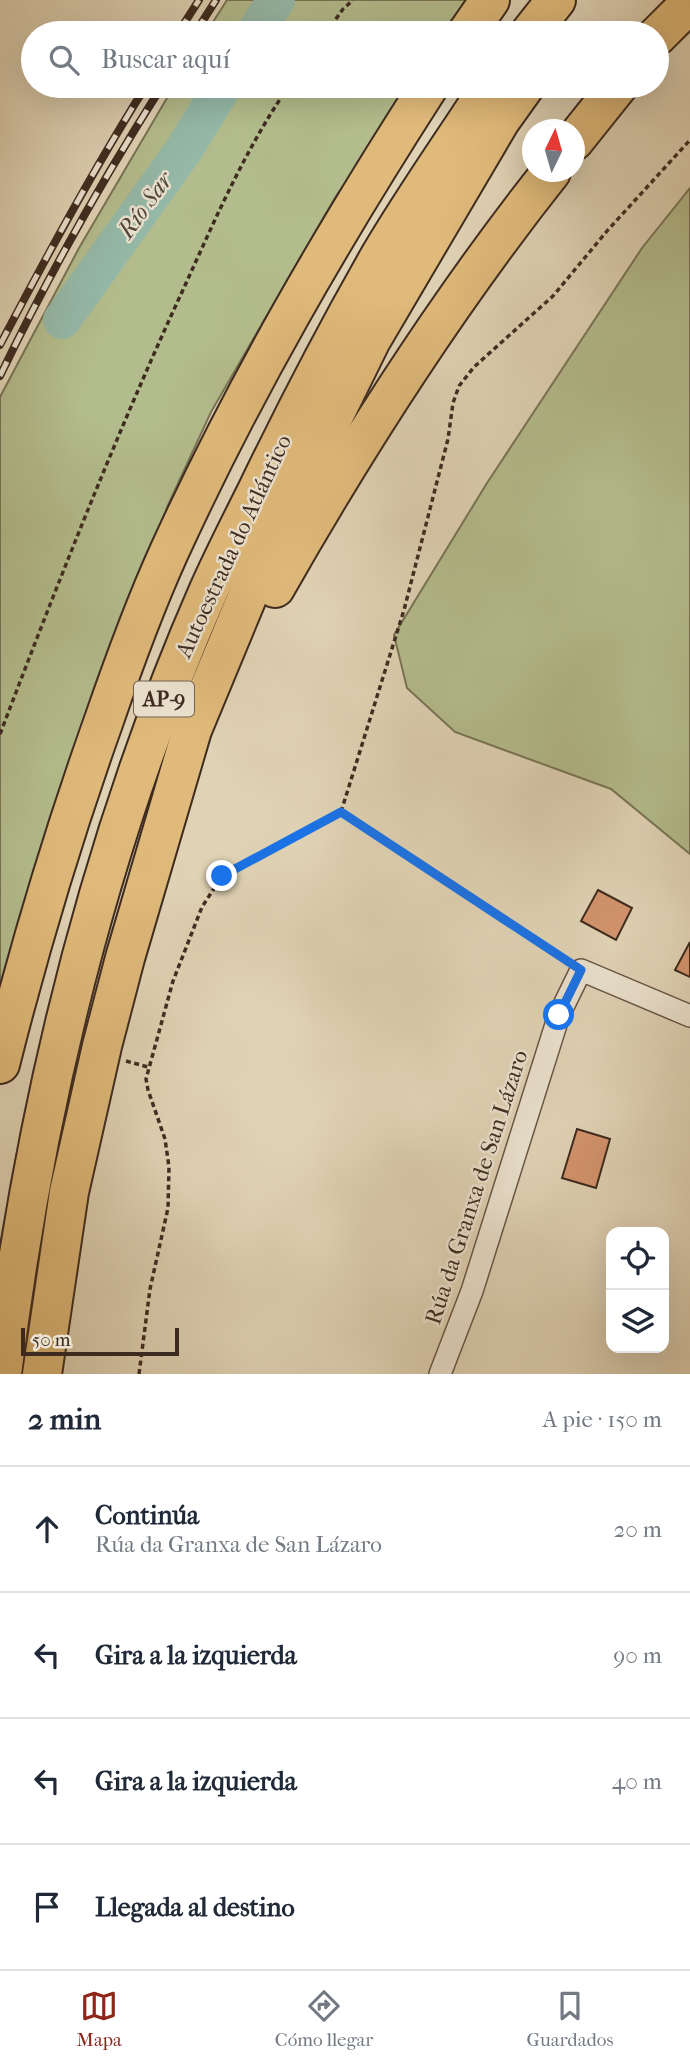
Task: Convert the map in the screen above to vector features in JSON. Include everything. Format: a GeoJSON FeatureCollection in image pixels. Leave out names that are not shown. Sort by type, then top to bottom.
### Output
{"type":"FeatureCollection","features":[{"type":"Feature","properties":{"kind":"highway"},"geometry":{"type":"LineString","coordinates":[[475,21],[490,0]]}},
{"type":"Feature","properties":{"kind":"highway"},"geometry":{"type":"LineString","coordinates":[[539,21],[556,0]]}},
{"type":"Feature","properties":{"kind":"highway"},"geometry":{"type":"LineString","coordinates":[[570,21],[585,0]]}},
{"type":"Feature","properties":{"kind":"highway"},"geometry":{"type":"LineString","coordinates":[[669,24],[690,3]]}},
{"type":"Feature","properties":{"kind":"highway","name":"AP-9"},"geometry":{"type":"LineString","coordinates":[[0,1064],[25,967],[77,794],[121,670],[168,554],[225,434],[289,313],[355,200],[421,98]]}},
{"type":"Feature","properties":{"kind":"highway","name":"Autoestrada do Atlántico"},"geometry":{"type":"LineString","coordinates":[[2,1374],[38,1144],[71,998],[122,820],[166,693],[209,590],[304,394],[382,254],[482,98]]}},
{"type":"Feature","properties":{"kind":"highway"},"geometry":{"type":"LineString","coordinates":[[42,1374],[67,1205],[78,1152],[125,958],[192,730],[260,566],[327,426],[384,317],[516,98]]}},
{"type":"Feature","properties":{"kind":"highway"},"geometry":{"type":"LineString","coordinates":[[585,128],[609,98]]}},
{"type":"Feature","properties":{"kind":"highway"},"geometry":{"type":"LineString","coordinates":[[165,825],[248,640],[295,552],[413,362],[543,182]]}},
{"type":"Feature","properties":{"kind":"street"},"geometry":{"type":"LineString","coordinates":[[581,970],[690,1016]]}},
{"type":"Feature","properties":{"kind":"street","name":"Rúa da Granxa de San Lázaro"},"geometry":{"type":"LineString","coordinates":[[440,1374],[472,1291],[559,1015],[581,970]]}},
{"type":"Feature","properties":{"kind":"path"},"geometry":{"type":"LineString","coordinates":[[334,21],[353,0]]}},
{"type":"Feature","properties":{"kind":"path"},"geometry":{"type":"LineString","coordinates":[[0,733],[63,570],[150,361],[221,208],[281,98]]}},
{"type":"Feature","properties":{"kind":"path"},"geometry":{"type":"LineString","coordinates":[[139,1374],[150,1289],[168,1208],[169,1167],[165,1139],[148,1090],[148,1067],[173,981],[202,907],[222,876],[341,812],[404,610],[459,386],[474,368],[553,296],[690,139]]}},
{"type":"Feature","properties":{"kind":"path"},"geometry":{"type":"LineString","coordinates":[[341,812],[581,970]]}},
{"type":"Feature","properties":{"kind":"path"},"geometry":{"type":"LineString","coordinates":[[125,1061],[148,1067]]}},
{"type":"Feature","properties":{"kind":"green space"},"geometry":{"type":"Polygon","coordinates":[[[227,0],[475,0],[460,21],[214,21],[227,0]]]}},
{"type":"Feature","properties":{"kind":"green space"},"geometry":{"type":"Polygon","coordinates":[[[167,98],[405,98],[336,196],[211,412],[168,505],[79,737],[0,986],[0,397],[79,248],[167,98]]]}},
{"type":"Feature","properties":{"kind":"green space"},"geometry":{"type":"Polygon","coordinates":[[[690,188],[690,854],[611,789],[455,732],[407,688],[394,635],[487,483],[642,248],[690,188]]]}},
{"type":"Feature","properties":{"kind":"building"},"geometry":{"type":"Polygon","coordinates":[[[598,890],[632,908],[616,940],[581,921],[598,890]]]}},
{"type":"Feature","properties":{"kind":"building"},"geometry":{"type":"Polygon","coordinates":[[[690,942],[690,977],[675,970],[690,942]]]}},
{"type":"Feature","properties":{"kind":"building"},"geometry":{"type":"Polygon","coordinates":[[[577,1129],[610,1139],[596,1188],[562,1178],[577,1129]]]}},
{"type":"Feature","properties":{"kind":"waterway","name":"Río Sar"},"geometry":{"type":"LineString","coordinates":[[263,21],[276,0]]}},
{"type":"Feature","properties":{"kind":"waterway","name":"Río Sar"},"geometry":{"type":"LineString","coordinates":[[62,320],[185,148],[216,98]]}},
{"type":"Feature","properties":{"kind":"railway"},"geometry":{"type":"LineString","coordinates":[[186,21],[199,0]]}},
{"type":"Feature","properties":{"kind":"railway"},"geometry":{"type":"LineString","coordinates":[[203,21],[216,0]]}},
{"type":"Feature","properties":{"kind":"railway"},"geometry":{"type":"LineString","coordinates":[[0,345],[70,214],[139,98]]}},
{"type":"Feature","properties":{"kind":"railway"},"geometry":{"type":"LineString","coordinates":[[0,376],[77,228],[155,98]]}},
{"type":"Feature","properties":{"kind":"route"},"geometry":{"type":"LineString","coordinates":[[222,876],[341,812],[581,970],[559,1015]]}}]}
